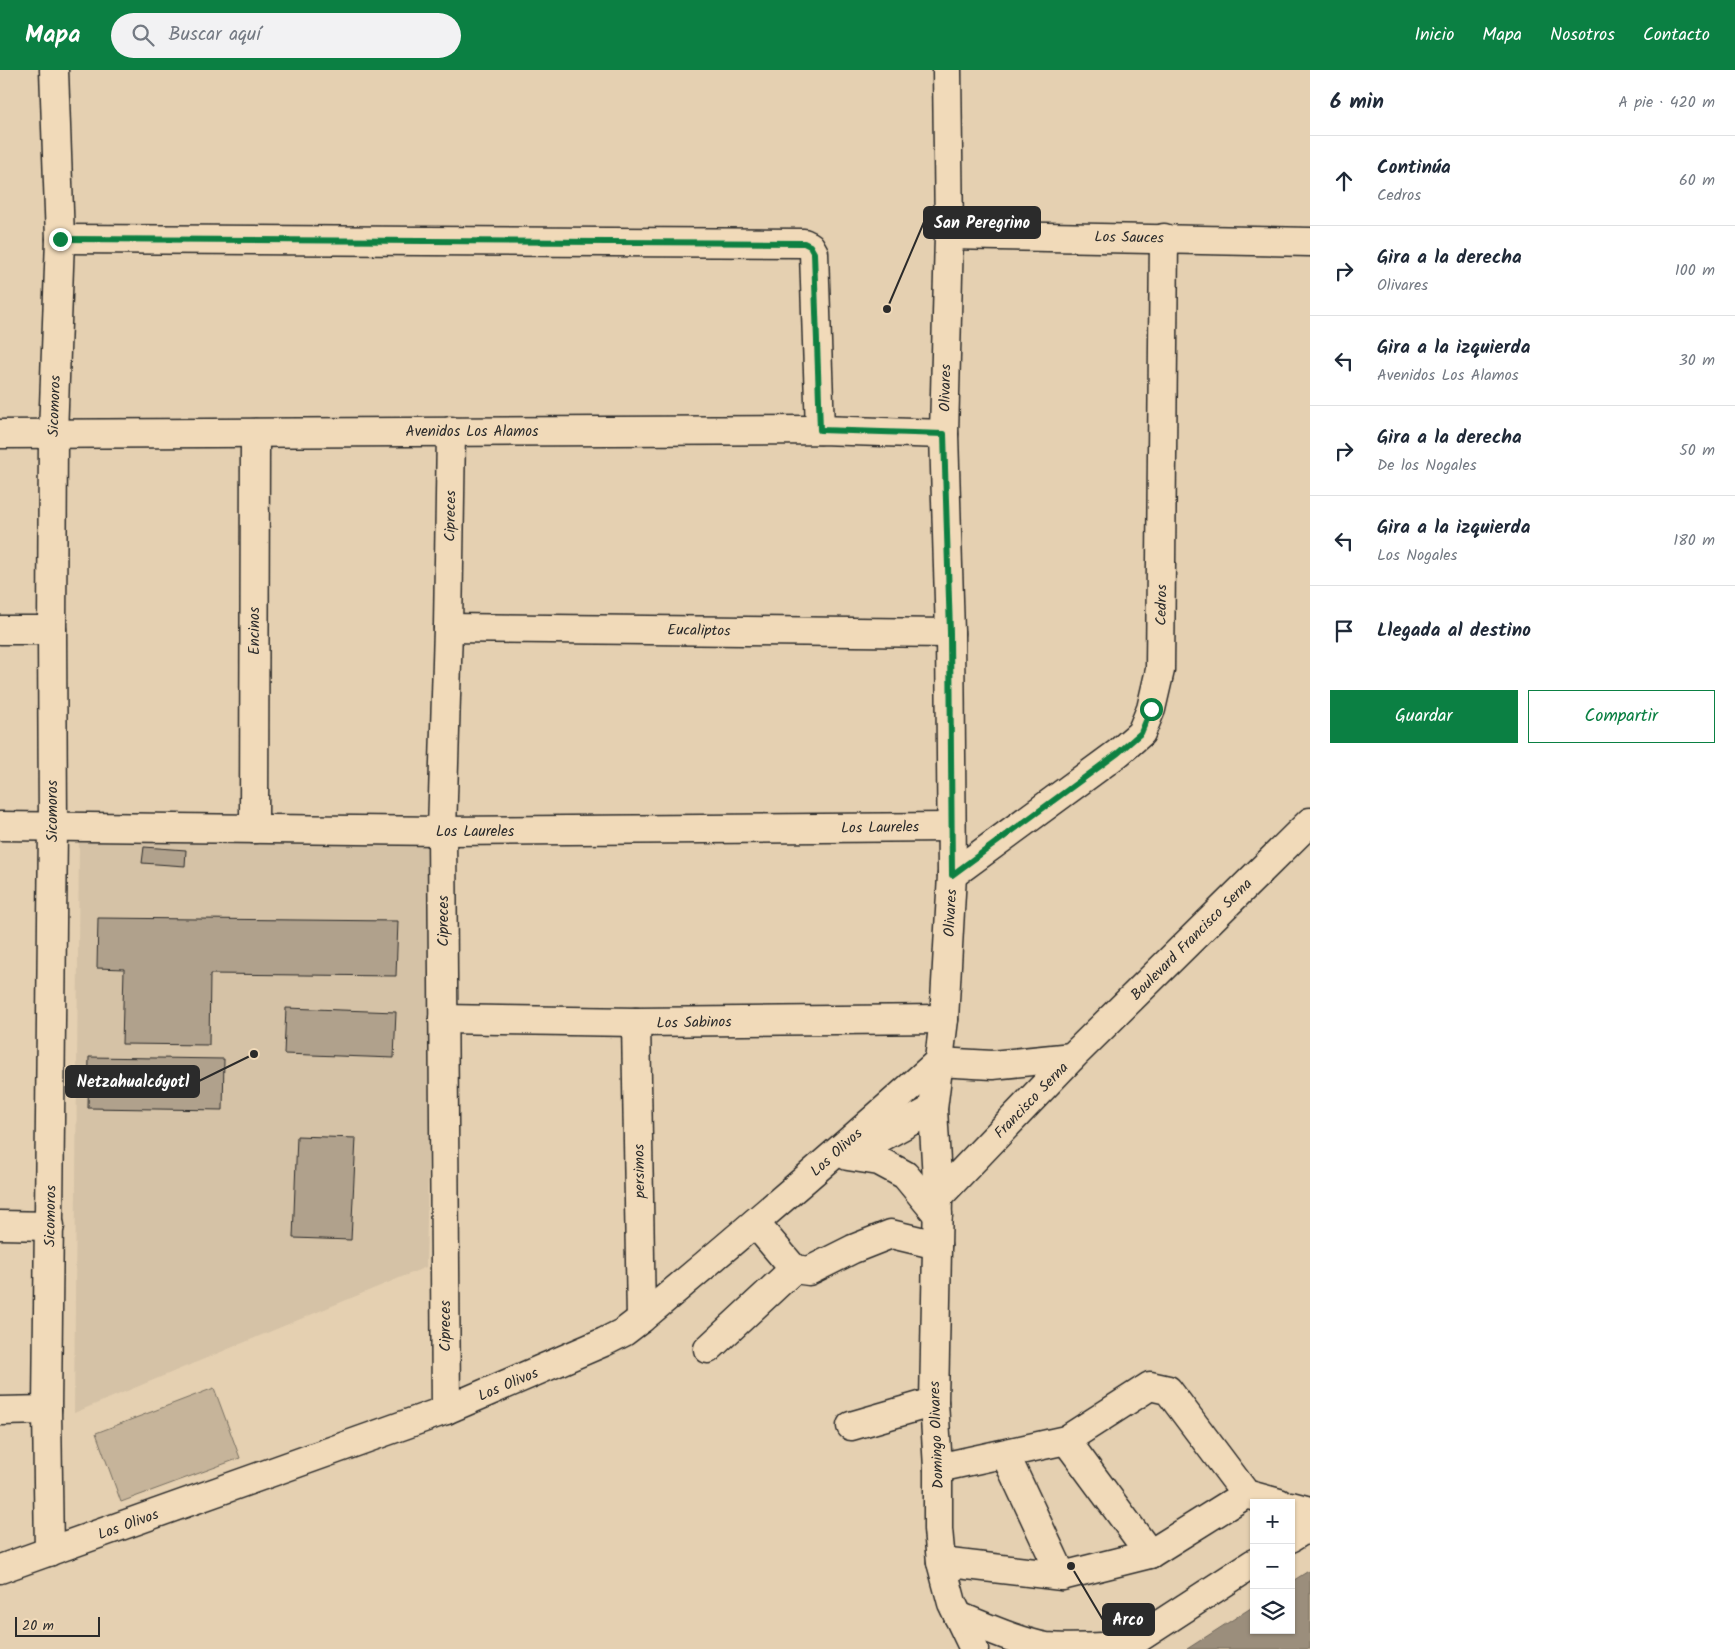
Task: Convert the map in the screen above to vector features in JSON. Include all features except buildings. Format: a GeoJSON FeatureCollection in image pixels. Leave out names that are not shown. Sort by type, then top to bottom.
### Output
{"type":"FeatureCollection","features":[{"type":"Feature","properties":{"kind":"street","name":"Sicomoros"},"geometry":{"type":"LineString","coordinates":[[49,1552],[47,1410],[53,826],[53,434],[60,239],[54,70]]}},
{"type":"Feature","properties":{"kind":"street","name":"Olivares"},"geometry":{"type":"LineString","coordinates":[[938,1206],[933,1109],[944,1019],[952,875],[950,633],[944,434],[949,235],[947,70]]}},
{"type":"Feature","properties":{"kind":"street","name":"Los Sauces"},"geometry":{"type":"LineString","coordinates":[[949,235],[1310,242]]}},
{"type":"Feature","properties":{"kind":"street","name":"Cedros"},"geometry":{"type":"LineString","coordinates":[[952,875],[1118,753],[1141,733],[1151,709],[1160,670],[1164,238]]}},
{"type":"Feature","properties":{"kind":"street"},"geometry":{"type":"LineString","coordinates":[[60,239],[804,243],[810,246],[814,253],[820,430]]}},
{"type":"Feature","properties":{"kind":"street","name":"Avenidos Los Alamos"},"geometry":{"type":"LineString","coordinates":[[0,434],[820,430],[944,434]]}},
{"type":"Feature","properties":{"kind":"street","name":"Cipreces"},"geometry":{"type":"LineString","coordinates":[[446,1410],[442,831],[451,431]]}},
{"type":"Feature","properties":{"kind":"street","name":"Encinos"},"geometry":{"type":"LineString","coordinates":[[254,829],[255,433]]}},
{"type":"Feature","properties":{"kind":"street","name":"Eucaliptos"},"geometry":{"type":"LineString","coordinates":[[448,628],[950,633]]}},
{"type":"Feature","properties":{"kind":"street"},"geometry":{"type":"LineString","coordinates":[[0,630],[52,630]]}},
{"type":"Feature","properties":{"kind":"street","name":"Boulevard Francisco Serna"},"geometry":{"type":"LineString","coordinates":[[1072,1057],[1310,822]]}},
{"type":"Feature","properties":{"kind":"street","name":"Los Laureles"},"geometry":{"type":"LineString","coordinates":[[0,826],[442,831],[951,827]]}},
{"type":"Feature","properties":{"kind":"street","name":"Los Sabinos"},"geometry":{"type":"LineString","coordinates":[[443,1019],[636,1022],[944,1019]]}},
{"type":"Feature","properties":{"kind":"street","name":"persimos"},"geometry":{"type":"LineString","coordinates":[[636,1022],[641,1319]]}},
{"type":"Feature","properties":{"kind":"street","name":"Francisco Serna"},"geometry":{"type":"LineString","coordinates":[[938,1062],[992,1065],[1072,1057]]}},
{"type":"Feature","properties":{"kind":"street","name":"Francisco Serna"},"geometry":{"type":"LineString","coordinates":[[938,1206],[1072,1057]]}},
{"type":"Feature","properties":{"kind":"street","name":"Los Olivos"},"geometry":{"type":"LineString","coordinates":[[0,1569],[446,1410],[624,1332],[805,1181],[938,1062]]}},
{"type":"Feature","properties":{"kind":"street"},"geometry":{"type":"LineString","coordinates":[[805,1181],[933,1109]]}},
{"type":"Feature","properties":{"kind":"street"},"geometry":{"type":"LineString","coordinates":[[848,1156],[879,1161],[905,1175],[938,1206]]}},
{"type":"Feature","properties":{"kind":"street","name":"Domingo Olivares"},"geometry":{"type":"LineString","coordinates":[[938,1206],[934,1402],[938,1468],[938,1529],[944,1579],[955,1610],[974,1649]]}},
{"type":"Feature","properties":{"kind":"street"},"geometry":{"type":"LineString","coordinates":[[755,1223],[794,1268],[809,1271],[853,1248],[891,1234],[937,1245]]}},
{"type":"Feature","properties":{"kind":"street"},"geometry":{"type":"LineString","coordinates":[[0,1225],[50,1226]]}},
{"type":"Feature","properties":{"kind":"street"},"geometry":{"type":"LineString","coordinates":[[708,1349],[794,1268]]}},
{"type":"Feature","properties":{"kind":"street"},"geometry":{"type":"LineString","coordinates":[[938,1468],[1066,1440],[1150,1386],[1168,1390],[1246,1494],[1264,1499]]}},
{"type":"Feature","properties":{"kind":"street"},"geometry":{"type":"LineString","coordinates":[[851,1426],[934,1402]]}},
{"type":"Feature","properties":{"kind":"street"},"geometry":{"type":"LineString","coordinates":[[0,1411],[47,1410]]}},
{"type":"Feature","properties":{"kind":"street"},"geometry":{"type":"LineString","coordinates":[[1066,1440],[1150,1554]]}},
{"type":"Feature","properties":{"kind":"street"},"geometry":{"type":"LineString","coordinates":[[1005,1454],[1062,1576]]}},
{"type":"Feature","properties":{"kind":"street"},"geometry":{"type":"LineString","coordinates":[[941,1562],[1062,1576],[1150,1554],[1246,1494]]}},
{"type":"Feature","properties":{"kind":"street"},"geometry":{"type":"LineString","coordinates":[[1295,1507],[1310,1511]]}},
{"type":"Feature","properties":{"kind":"street"},"geometry":{"type":"LineString","coordinates":[[1295,1535],[1310,1526]]}},
{"type":"Feature","properties":{"kind":"street"},"geometry":{"type":"LineString","coordinates":[[953,1649],[955,1610],[1013,1638],[1046,1647],[1125,1647],[1250,1566]]}},
{"type":"Feature","properties":{"kind":"shaded area"},"geometry":{"type":"Polygon","coordinates":[[[79,839],[435,840],[426,1267],[74,1413],[79,839]]]}},
{"type":"Feature","properties":{"kind":"shaded area"},"geometry":{"type":"Polygon","coordinates":[[[214,1388],[240,1458],[121,1502],[96,1433],[214,1388]]]}},
{"type":"Feature","properties":{"kind":"shaded area"},"geometry":{"type":"Polygon","coordinates":[[[1310,1570],[1310,1649],[1187,1649],[1250,1609],[1250,1634],[1295,1634],[1295,1579],[1310,1570]]]}},
{"type":"Feature","properties":{"kind":"place","name":"San Peregrino"},"geometry":{"type":"Point","coordinates":[887,309]}},
{"type":"Feature","properties":{"kind":"place","name":"Netzahualcóyotl"},"geometry":{"type":"Point","coordinates":[254,1054]}},
{"type":"Feature","properties":{"kind":"place","name":"Arco"},"geometry":{"type":"Point","coordinates":[1071,1566]}},
{"type":"Feature","properties":{"kind":"route"},"geometry":{"type":"LineString","coordinates":[[60,239],[804,243],[810,246],[814,253],[820,430],[944,434],[950,633],[952,875],[1118,753],[1141,733],[1151,709]]}}]}
